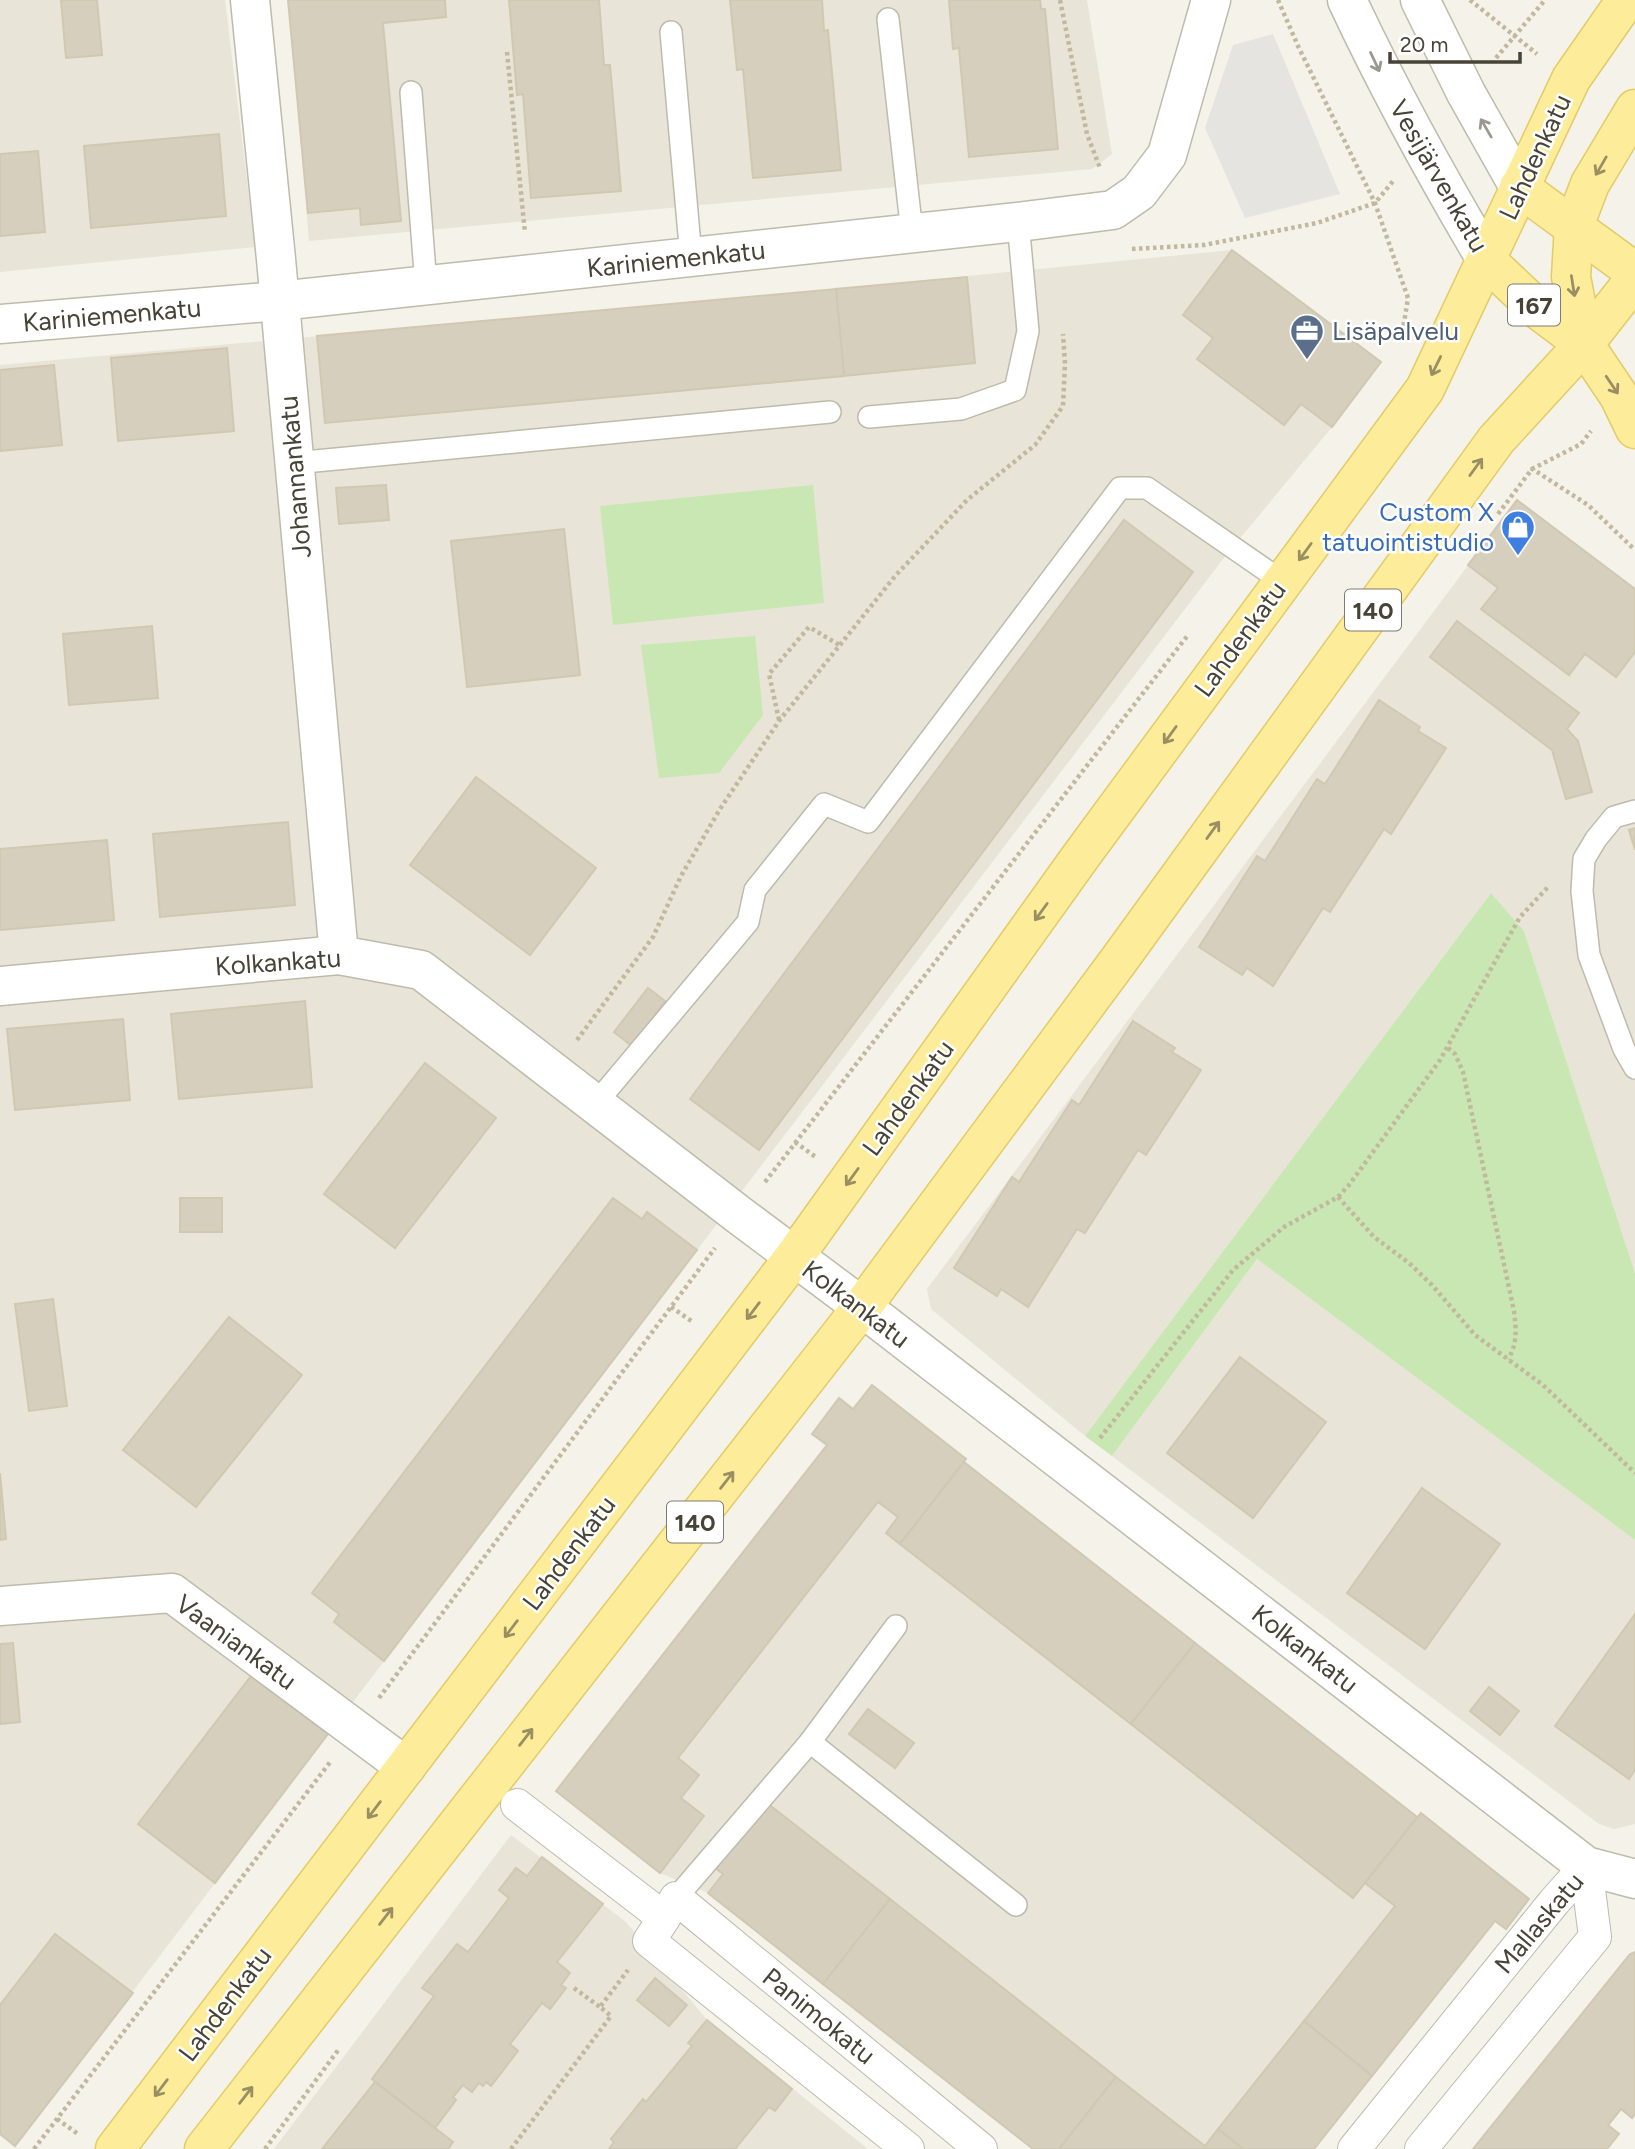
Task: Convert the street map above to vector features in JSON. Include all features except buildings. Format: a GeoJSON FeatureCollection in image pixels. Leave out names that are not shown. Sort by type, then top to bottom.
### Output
{"type":"FeatureCollection","features":[{"type":"Feature","properties":{"kind":"main road","name":"Lahdenkatu"},"geometry":{"type":"LineString","coordinates":[[115,2149],[794,1257],[1081,856],[1424,389],[1572,79],[1626,0]]}},
{"type":"Feature","properties":{"kind":"main road"},"geometry":{"type":"LineString","coordinates":[[1584,344],[1571,277],[1574,226],[1590,184],[1635,109]]}},
{"type":"Feature","properties":{"kind":"main road"},"geometry":{"type":"LineString","coordinates":[[1520,187],[1635,272]]}},
{"type":"Feature","properties":{"kind":"main road","name":"Vesijärvenkatu"},"geometry":{"type":"LineString","coordinates":[[1487,261],[1540,311],[1584,344],[1619,396],[1635,429]]}},
{"type":"Feature","properties":{"kind":"main road","name":"140"},"geometry":{"type":"LineString","coordinates":[[204,2149],[862,1307],[1119,960],[1496,440],[1584,344],[1635,279]]}},
{"type":"Feature","properties":{"kind":"street","name":"Johannankatu"},"geometry":{"type":"LineString","coordinates":[[250,0],[339,955]]}},
{"type":"Feature","properties":{"kind":"street","name":"Kariniemenkatu"},"geometry":{"type":"LineString","coordinates":[[0,324],[279,301],[1113,210],[1139,192],[1167,155],[1211,0]]}},
{"type":"Feature","properties":{"kind":"street","name":"Vesijärvenkatu"},"geometry":{"type":"LineString","coordinates":[[1347,0],[1384,80],[1487,261]]}},
{"type":"Feature","properties":{"kind":"street"},"geometry":{"type":"LineString","coordinates":[[1420,0],[1466,93],[1520,187]]}},
{"type":"Feature","properties":{"kind":"street","name":"Kolkankatu"},"geometry":{"type":"LineString","coordinates":[[0,986],[339,955],[421,970],[1586,1866],[1635,1879]]}},
{"type":"Feature","properties":{"kind":"street","name":"Vaaniankatu"},"geometry":{"type":"LineString","coordinates":[[0,1606],[172,1593],[406,1767]]}},
{"type":"Feature","properties":{"kind":"street","name":"Panimokatu"},"geometry":{"type":"LineString","coordinates":[[517,1805],[663,1919],[751,1960],[981,2149]]}},
{"type":"Feature","properties":{"kind":"street","name":"Mallaskatu"},"geometry":{"type":"LineString","coordinates":[[1354,2149],[1586,1866]]}},
{"type":"Feature","properties":{"kind":"street","name":"Mallaskatu"},"geometry":{"type":"LineString","coordinates":[[1425,2144],[1594,1937],[1586,1866]]}},
{"type":"Feature","properties":{"kind":"street","name":"Panimokatu"},"geometry":{"type":"LineString","coordinates":[[663,1919],[720,1998],[902,2144]]}},
{"type":"Feature","properties":{"kind":"street"},"geometry":{"type":"LineString","coordinates":[[720,1998],[751,1960]]}},
{"type":"Feature","properties":{"kind":"street"},"geometry":{"type":"LineString","coordinates":[[1488,1985],[1529,2018]]}},
{"type":"Feature","properties":{"kind":"street"},"geometry":{"type":"LineString","coordinates":[[813,2073],[843,2036]]}},
{"type":"Feature","properties":{"kind":"street"},"geometry":{"type":"LineString","coordinates":[[902,2144],[926,2104]]}},
{"type":"Feature","properties":{"kind":"street"},"geometry":{"type":"LineString","coordinates":[[1389,2106],[1425,2144]]}},
{"type":"Feature","properties":{"kind":"lane"},"geometry":{"type":"LineString","coordinates":[[888,19],[912,233]]}},
{"type":"Feature","properties":{"kind":"lane"},"geometry":{"type":"LineString","coordinates":[[671,32],[691,257]]}},
{"type":"Feature","properties":{"kind":"lane"},"geometry":{"type":"LineString","coordinates":[[411,92],[426,285]]}},
{"type":"Feature","properties":{"kind":"lane"},"geometry":{"type":"LineString","coordinates":[[869,417],[961,410],[1015,390],[1028,331],[1018,222]]}},
{"type":"Feature","properties":{"kind":"lane"},"geometry":{"type":"LineString","coordinates":[[294,463],[830,412]]}},
{"type":"Feature","properties":{"kind":"lane"},"geometry":{"type":"LineString","coordinates":[[596,1103],[748,922],[755,890],[824,804],[868,822],[1120,488],[1147,488],[1283,582]]}},
{"type":"Feature","properties":{"kind":"lane"},"geometry":{"type":"LineString","coordinates":[[1635,811],[1614,817],[1595,839],[1584,859],[1582,891],[1589,955],[1624,1049],[1635,1068]]}},
{"type":"Feature","properties":{"kind":"lane"},"geometry":{"type":"LineString","coordinates":[[663,1919],[810,1742],[896,1626]]}},
{"type":"Feature","properties":{"kind":"lane"},"geometry":{"type":"LineString","coordinates":[[810,1742],[1016,1905]]}},
{"type":"Feature","properties":{"kind":"path"},"geometry":{"type":"LineString","coordinates":[[1060,0],[1087,134],[1104,177]]}},
{"type":"Feature","properties":{"kind":"path"},"geometry":{"type":"LineString","coordinates":[[1124,250],[1204,245],[1317,223],[1375,202],[1278,0]]}},
{"type":"Feature","properties":{"kind":"path"},"geometry":{"type":"LineString","coordinates":[[1470,0],[1513,37]]}},
{"type":"Feature","properties":{"kind":"path"},"geometry":{"type":"LineString","coordinates":[[1466,93],[1545,0]]}},
{"type":"Feature","properties":{"kind":"path"},"geometry":{"type":"LineString","coordinates":[[507,52],[525,234]]}},
{"type":"Feature","properties":{"kind":"path"},"geometry":{"type":"LineString","coordinates":[[512,235],[539,233]]}},
{"type":"Feature","properties":{"kind":"path"},"geometry":{"type":"LineString","coordinates":[[553,1070],[653,937],[681,876],[707,831],[779,721],[896,575],[968,500],[1035,445],[1063,406],[1065,363],[1062,323]]}},
{"type":"Feature","properties":{"kind":"path"},"geometry":{"type":"LineString","coordinates":[[1532,469],[1588,505],[1635,550]]}},
{"type":"Feature","properties":{"kind":"path"},"geometry":{"type":"LineString","coordinates":[[779,721],[769,674],[809,627],[841,646]]}},
{"type":"Feature","properties":{"kind":"path"},"geometry":{"type":"LineString","coordinates":[[1097,1442],[1233,1270],[1284,1227],[1338,1197],[1349,1185],[1448,1048],[1520,917],[1549,885],[1584,859]]}},
{"type":"Feature","properties":{"kind":"path"},"geometry":{"type":"LineString","coordinates":[[1448,1048],[1455,1055],[1463,1072],[1514,1311],[1516,1338],[1508,1359]]}},
{"type":"Feature","properties":{"kind":"path"},"geometry":{"type":"LineString","coordinates":[[1338,1197],[1374,1237],[1409,1263],[1432,1285],[1475,1335],[1543,1385],[1635,1473]]}},
{"type":"Feature","properties":{"kind":"path"},"geometry":{"type":"LineString","coordinates":[[600,2007],[663,1919]]}},
{"type":"Feature","properties":{"kind":"path"},"geometry":{"type":"LineString","coordinates":[[511,2149],[611,2016],[573,1987]]}},
{"type":"Feature","properties":{"kind":"shaded area"},"geometry":{"type":"Polygon","coordinates":[[[0,0],[225,0],[255,247],[0,272],[0,0]]]}},
{"type":"Feature","properties":{"kind":"shaded area"},"geometry":{"type":"Polygon","coordinates":[[[288,0],[1087,0],[1112,154],[1092,169],[309,241],[288,0]]]}},
{"type":"Feature","properties":{"kind":"shaded area"},"geometry":{"type":"Polygon","coordinates":[[[1273,34],[1340,194],[1245,218],[1205,128],[1233,45],[1273,34]]]}},
{"type":"Feature","properties":{"kind":"shaded area"},"geometry":{"type":"Polygon","coordinates":[[[1232,250],[1381,362],[1332,427],[1223,559],[15,2146],[0,2134],[0,365],[1232,250]]]}},
{"type":"Feature","properties":{"kind":"shaded area"},"geometry":{"type":"Polygon","coordinates":[[[1517,500],[1635,589],[1635,1273],[1524,931],[1491,893],[1085,1436],[931,1309],[927,1289],[1517,500]]]}},
{"type":"Feature","properties":{"kind":"shaded area"},"geometry":{"type":"Polygon","coordinates":[[[1257,1259],[1635,1540],[1635,1824],[1614,1829],[1599,1824],[1112,1456],[1257,1259]]]}},
{"type":"Feature","properties":{"kind":"shaded area"},"geometry":{"type":"Polygon","coordinates":[[[872,1385],[966,1459],[964,1462],[1417,1817],[1421,1813],[1529,1899],[1506,1929],[1495,1921],[1314,2149],[1033,2149],[708,1893],[660,1873],[556,1791],[827,1446],[812,1434],[839,1398],[853,1408],[872,1385]]]}},
{"type":"Feature","properties":{"kind":"shaded area"},"geometry":{"type":"Polygon","coordinates":[[[511,1835],[626,1922],[707,2020],[868,2149],[274,2149],[511,1835]]]}},
{"type":"Feature","properties":{"kind":"green space"},"geometry":{"type":"Polygon","coordinates":[[[813,485],[824,603],[613,625],[600,506],[813,485]]]}},
{"type":"Feature","properties":{"kind":"green space"},"geometry":{"type":"Polygon","coordinates":[[[755,636],[763,715],[719,773],[659,778],[641,645],[755,636]]]}},
{"type":"Feature","properties":{"kind":"green space"},"geometry":{"type":"Polygon","coordinates":[[[1491,893],[1524,931],[1635,1273],[1635,1540],[1257,1259],[1112,1456],[1085,1436],[1491,893]]]}},
{"type":"Feature","properties":{"kind":"place","name":"Lisäpalvelu"},"geometry":{"type":"Point","coordinates":[1307,361]}},
{"type":"Feature","properties":{"kind":"place","name":"Custom X tatuointistudio"},"geometry":{"type":"Point","coordinates":[1518,557]}}]}
